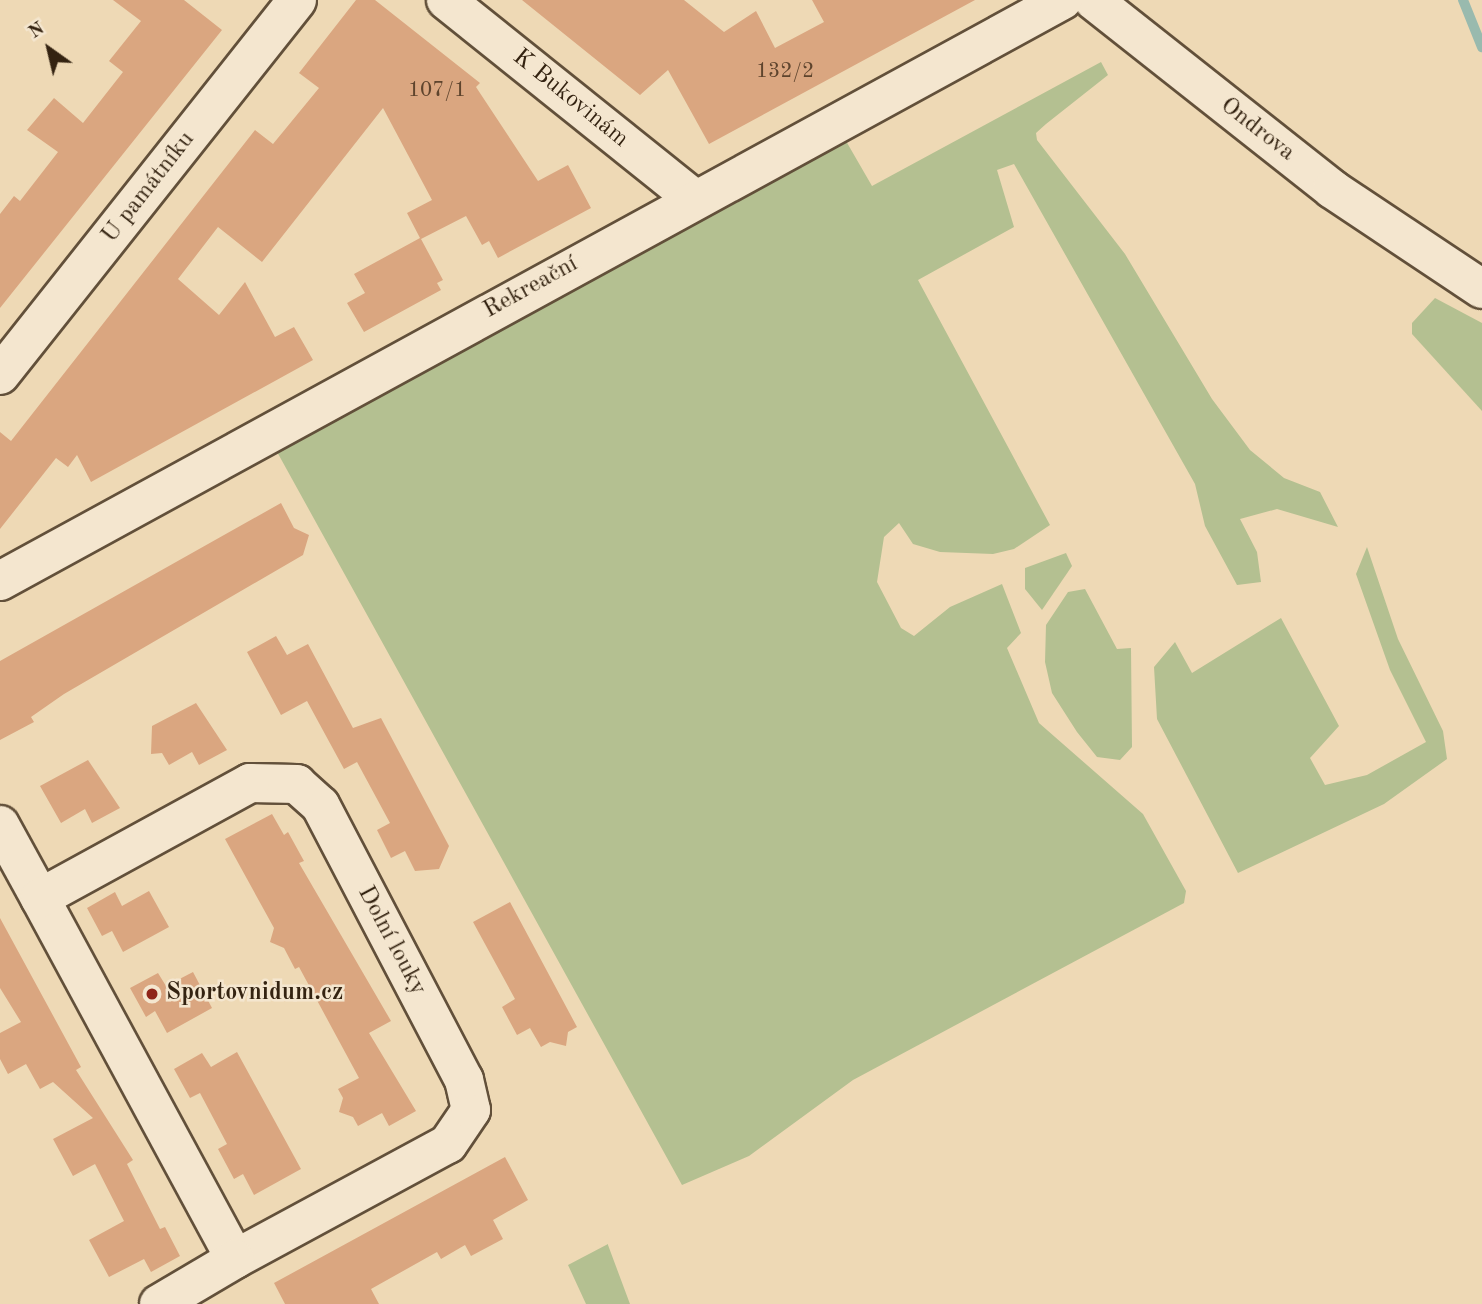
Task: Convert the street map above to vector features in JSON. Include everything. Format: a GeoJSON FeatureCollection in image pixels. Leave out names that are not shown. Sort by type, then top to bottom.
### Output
{"type":"FeatureCollection","features":[{"type":"Feature","properties":{"kind":"street","name":"U památníku"},"geometry":{"type":"LineString","coordinates":[[0,375],[297,0]]}},
{"type":"Feature","properties":{"kind":"street","name":"K Bukovinám"},"geometry":{"type":"LineString","coordinates":[[446,0],[694,198]]}},
{"type":"Feature","properties":{"kind":"street","name":"Rekreační"},"geometry":{"type":"LineString","coordinates":[[0,581],[694,198],[1063,0]]}},
{"type":"Feature","properties":{"kind":"street","name":"Ondrova"},"geometry":{"type":"LineString","coordinates":[[1093,0],[1332,189],[1426,255],[1482,289]]}},
{"type":"Feature","properties":{"kind":"street","name":"Dolní louky"},"geometry":{"type":"LineString","coordinates":[[40,898],[250,783],[297,785],[320,805],[464,1080],[471,1110],[448,1144],[235,1259],[159,1304]]}},
{"type":"Feature","properties":{"kind":"street"},"geometry":{"type":"LineString","coordinates":[[0,825],[235,1259]]}},
{"type":"Feature","properties":{"kind":"green space"},"geometry":{"type":"Polygon","coordinates":[[[1101,62],[1108,75],[1036,133],[1037,140],[1125,254],[1212,399],[1250,450],[1284,478],[1320,492],[1338,527],[1277,509],[1240,519],[1257,552],[1261,582],[1237,585],[1205,526],[1195,484],[1014,164],[997,170],[1014,227],[918,280],[1050,525],[1014,549],[993,554],[940,552],[913,544],[899,523],[884,537],[877,582],[901,628],[914,636],[950,607],[1002,584],[1021,633],[1007,648],[1039,723],[1143,814],[1186,891],[1184,903],[853,1080],[749,1156],[682,1185],[276,450],[741,200],[758,190],[751,179],[774,167],[781,178],[846,141],[872,186],[1101,62]]]}},
{"type":"Feature","properties":{"kind":"green space"},"geometry":{"type":"Polygon","coordinates":[[[1435,298],[1482,323],[1482,411],[1412,334],[1412,323],[1435,298]]]}},
{"type":"Feature","properties":{"kind":"green space"},"geometry":{"type":"Polygon","coordinates":[[[1367,547],[1398,639],[1443,731],[1447,759],[1384,804],[1238,873],[1157,719],[1154,667],[1175,642],[1192,673],[1281,618],[1339,726],[1310,758],[1325,785],[1367,775],[1426,742],[1390,670],[1356,574],[1367,547]]]}},
{"type":"Feature","properties":{"kind":"green space"},"geometry":{"type":"Polygon","coordinates":[[[1066,553],[1072,566],[1042,610],[1025,589],[1025,568],[1066,553]]]}},
{"type":"Feature","properties":{"kind":"green space"},"geometry":{"type":"Polygon","coordinates":[[[1085,589],[1117,649],[1131,648],[1132,747],[1120,760],[1097,757],[1077,732],[1052,693],[1045,662],[1046,625],[1068,592],[1085,589]]]}},
{"type":"Feature","properties":{"kind":"green space"},"geometry":{"type":"Polygon","coordinates":[[[608,1244],[630,1304],[586,1304],[568,1265],[608,1244]]]}},
{"type":"Feature","properties":{"kind":"building"},"geometry":{"type":"Polygon","coordinates":[[[113,0],[184,0],[222,30],[0,308],[0,214],[14,196],[20,201],[58,152],[27,130],[54,98],[83,123],[123,72],[109,61],[141,21],[113,0]]]}},
{"type":"Feature","properties":{"kind":"building"},"geometry":{"type":"Polygon","coordinates":[[[356,0],[375,0],[480,83],[476,87],[538,181],[568,165],[591,208],[498,258],[489,241],[482,245],[466,216],[421,239],[443,280],[437,283],[441,290],[364,332],[347,303],[365,293],[354,274],[420,238],[407,213],[432,200],[383,108],[262,262],[218,227],[178,279],[219,315],[245,282],[275,337],[294,327],[313,360],[91,482],[77,455],[68,467],[56,458],[0,529],[0,432],[11,441],[255,130],[273,144],[319,88],[299,73],[356,0]]]}},
{"type":"Feature","properties":{"kind":"building"},"geometry":{"type":"Polygon","coordinates":[[[522,0],[684,0],[724,32],[756,11],[775,48],[824,22],[812,0],[975,0],[709,144],[668,70],[640,95],[522,0]]]}},
{"type":"Feature","properties":{"kind":"building"},"geometry":{"type":"Polygon","coordinates":[[[281,503],[294,528],[309,535],[303,555],[64,694],[31,717],[34,722],[0,740],[0,661],[281,503]]]}},
{"type":"Feature","properties":{"kind":"building"},"geometry":{"type":"Polygon","coordinates":[[[276,636],[287,655],[308,644],[353,728],[381,718],[449,846],[439,869],[415,871],[405,851],[391,858],[377,830],[390,823],[357,762],[344,769],[307,701],[281,715],[247,652],[276,636]]]}},
{"type":"Feature","properties":{"kind":"building"},"geometry":{"type":"Polygon","coordinates":[[[196,703],[227,750],[199,765],[192,752],[169,765],[162,753],[151,754],[152,726],[196,703]]]}},
{"type":"Feature","properties":{"kind":"building"},"geometry":{"type":"Polygon","coordinates":[[[88,760],[120,808],[92,823],[85,809],[61,823],[40,786],[88,760]]]}},
{"type":"Feature","properties":{"kind":"building"},"geometry":{"type":"Polygon","coordinates":[[[272,814],[284,835],[288,832],[304,861],[299,863],[391,1021],[369,1033],[416,1111],[389,1126],[382,1113],[358,1126],[353,1117],[339,1112],[343,1098],[338,1089],[359,1078],[299,967],[295,969],[284,948],[270,942],[274,928],[225,839],[272,814]]]}},
{"type":"Feature","properties":{"kind":"building"},"geometry":{"type":"Polygon","coordinates":[[[149,891],[169,927],[123,952],[112,931],[102,936],[87,908],[115,892],[122,906],[149,891]]]}},
{"type":"Feature","properties":{"kind":"building"},"geometry":{"type":"Polygon","coordinates":[[[510,902],[577,1027],[568,1032],[566,1046],[550,1042],[541,1047],[530,1028],[517,1035],[502,1007],[515,999],[473,922],[510,902]]]}},
{"type":"Feature","properties":{"kind":"building"},"geometry":{"type":"Polygon","coordinates":[[[0,918],[81,1067],[76,1070],[133,1160],[127,1164],[160,1229],[165,1227],[180,1256],[151,1272],[144,1259],[109,1277],[89,1240],[124,1221],[95,1164],[73,1176],[53,1139],[93,1118],[53,1082],[40,1089],[26,1064],[8,1074],[0,1059],[0,1033],[21,1022],[0,988],[0,918]]]}},
{"type":"Feature","properties":{"kind":"building"},"geometry":{"type":"Polygon","coordinates":[[[193,972],[212,1008],[167,1033],[155,1011],[146,1017],[130,988],[158,973],[166,986],[193,972]]]}},
{"type":"Feature","properties":{"kind":"building"},"geometry":{"type":"Polygon","coordinates":[[[237,1052],[301,1169],[254,1195],[243,1174],[234,1179],[218,1149],[227,1144],[200,1093],[190,1098],[174,1069],[202,1053],[211,1067],[237,1052]]]}},
{"type":"Feature","properties":{"kind":"building"},"geometry":{"type":"Polygon","coordinates":[[[505,1157],[528,1200],[493,1220],[503,1239],[471,1256],[465,1245],[441,1259],[437,1252],[371,1289],[379,1304],[285,1304],[274,1283],[505,1157]]]}},
{"type":"Feature","properties":{"kind":"waterway"},"geometry":{"type":"LineString","coordinates":[[1463,0],[1482,47]]}},
{"type":"Feature","properties":{"kind":"place","name":"Sportovnidum.cz"},"geometry":{"type":"Point","coordinates":[152,994]}}]}
